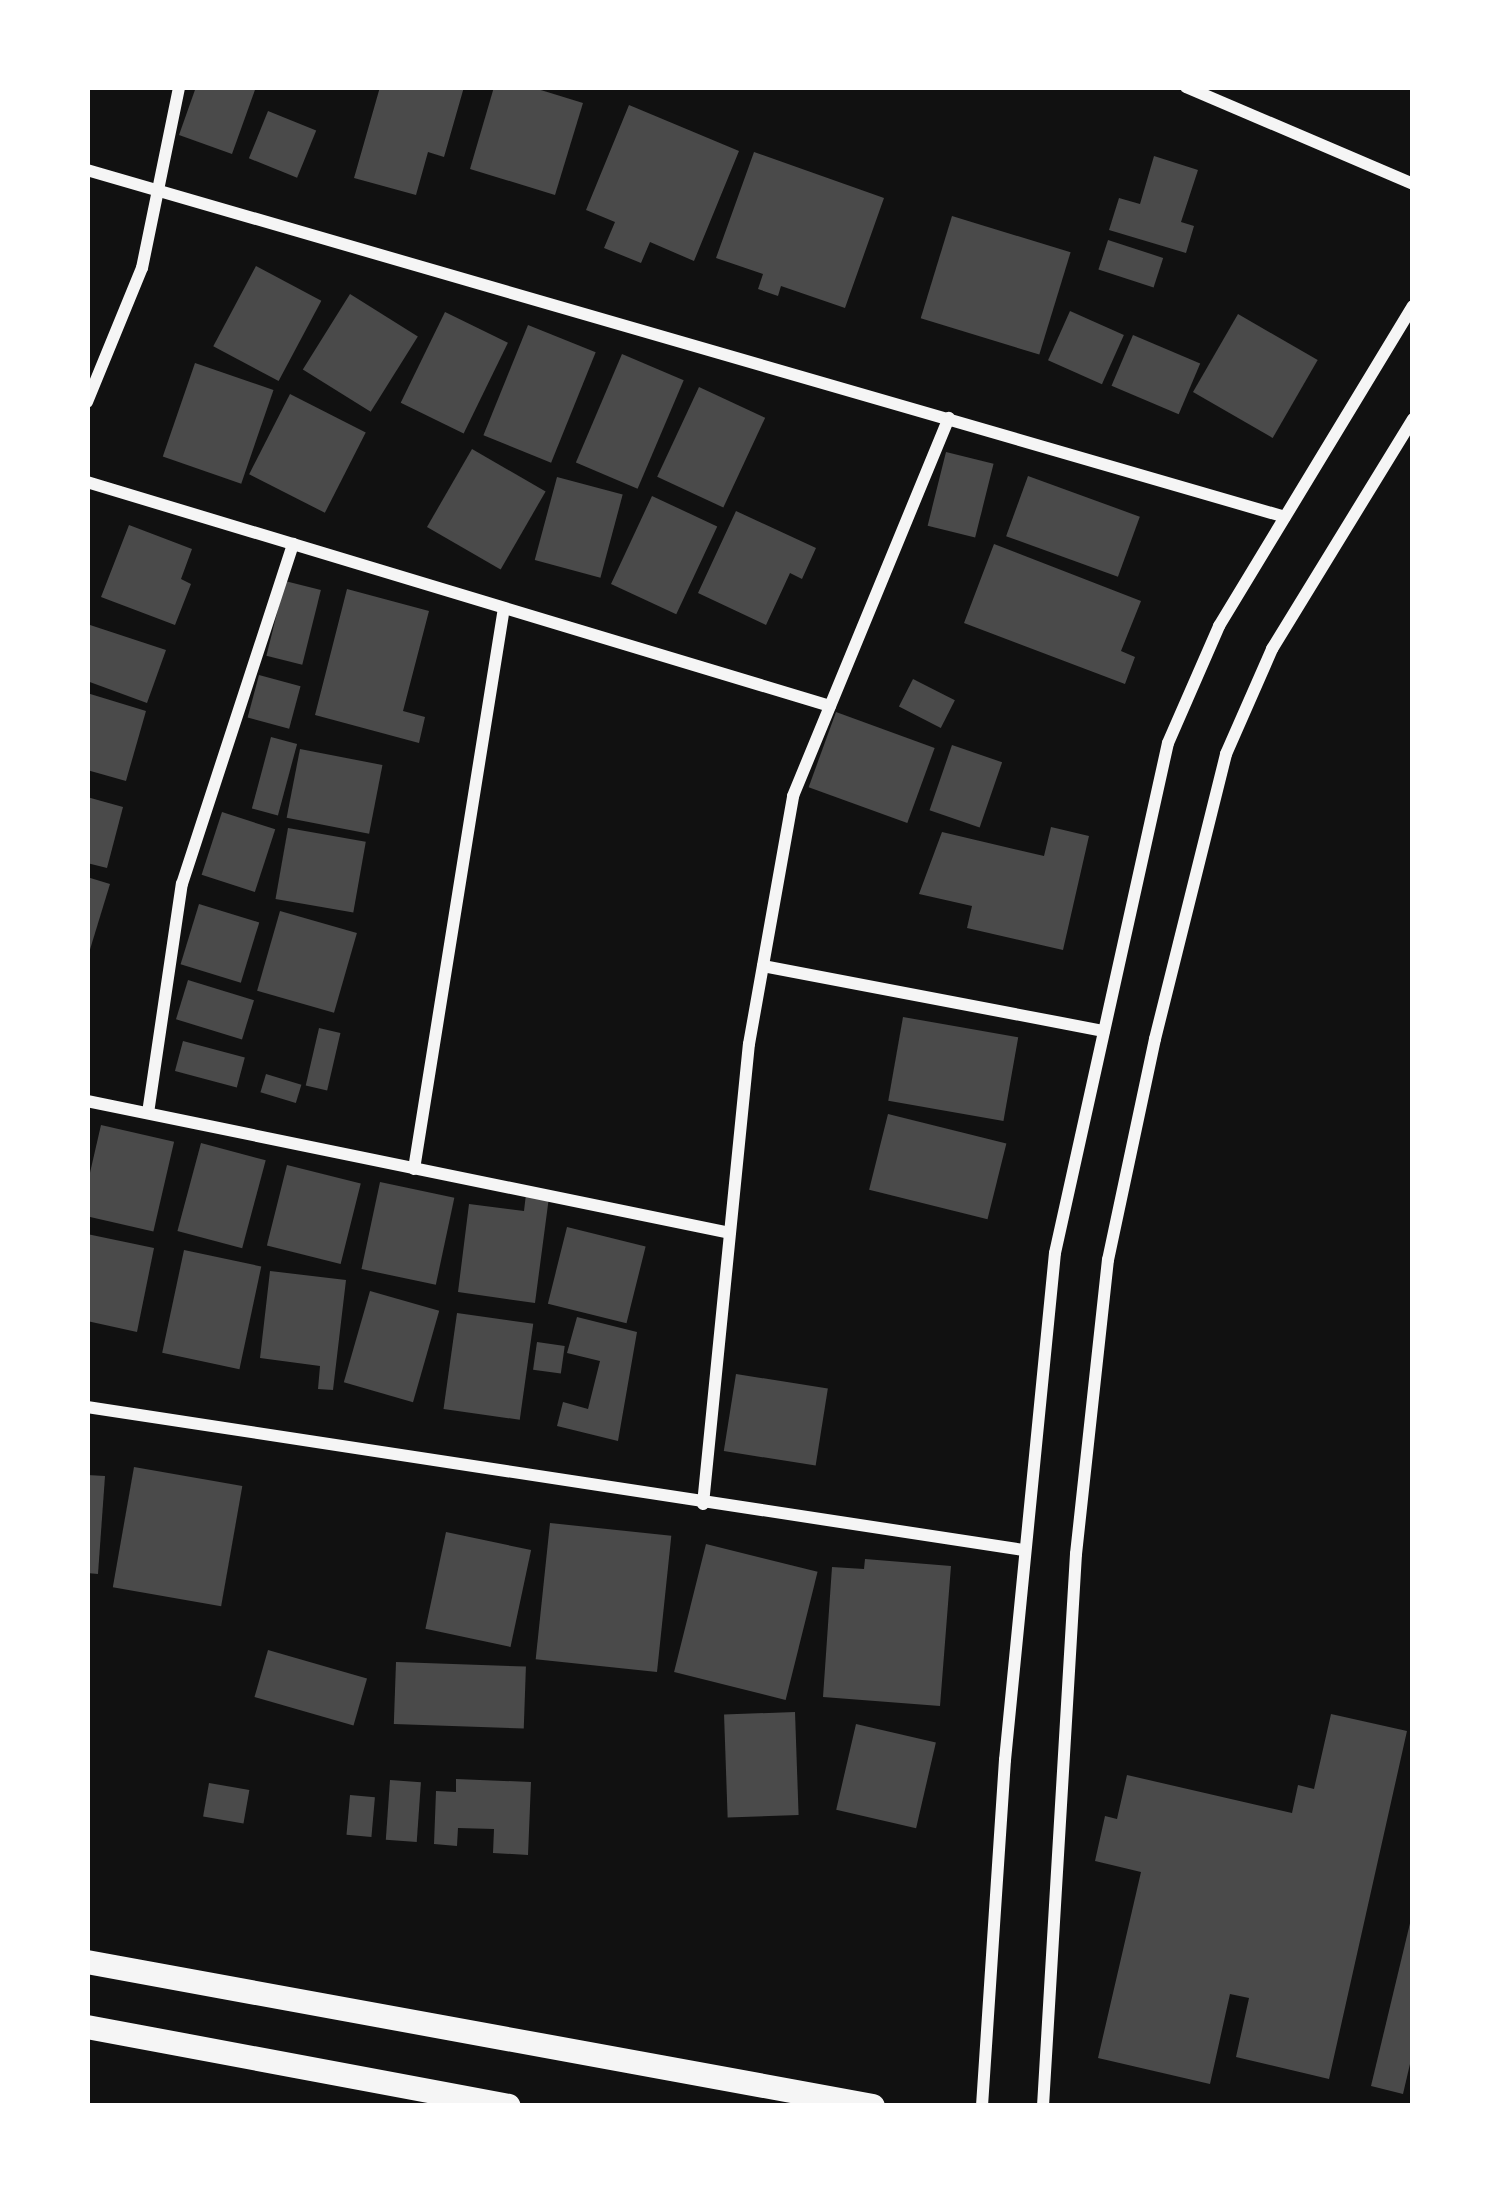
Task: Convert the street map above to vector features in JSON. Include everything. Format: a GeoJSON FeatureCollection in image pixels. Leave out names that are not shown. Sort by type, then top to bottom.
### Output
{"type":"FeatureCollection","features":[{"type":"Feature","properties":{"kind":"main road"},"geometry":{"type":"LineString","coordinates":[[87,1962],[873,2106]]}},
{"type":"Feature","properties":{"kind":"main road"},"geometry":{"type":"LineString","coordinates":[[87,2027],[509,2106]]}},
{"type":"Feature","properties":{"kind":"street"},"geometry":{"type":"LineString","coordinates":[[87,401],[142,268],[179,87]]}},
{"type":"Feature","properties":{"kind":"street"},"geometry":{"type":"LineString","coordinates":[[1186,87],[1413,184]]}},
{"type":"Feature","properties":{"kind":"street"},"geometry":{"type":"LineString","coordinates":[[87,170],[1285,517]]}},
{"type":"Feature","properties":{"kind":"street"},"geometry":{"type":"LineString","coordinates":[[982,2106],[1024,1550],[1055,1253],[1168,743],[1219,626],[1413,306]]}},
{"type":"Feature","properties":{"kind":"street"},"geometry":{"type":"LineString","coordinates":[[703,1504],[763,966],[793,796],[949,418]]}},
{"type":"Feature","properties":{"kind":"street"},"geometry":{"type":"LineString","coordinates":[[1043,2106],[1076,1554],[1108,1260],[1155,1040],[1226,754],[1272,649],[1413,418]]}},
{"type":"Feature","properties":{"kind":"street"},"geometry":{"type":"LineString","coordinates":[[87,482],[830,706]]}},
{"type":"Feature","properties":{"kind":"street"},"geometry":{"type":"LineString","coordinates":[[148,1113],[182,884],[293,544]]}},
{"type":"Feature","properties":{"kind":"street"},"geometry":{"type":"LineString","coordinates":[[414,1169],[504,608]]}},
{"type":"Feature","properties":{"kind":"street"},"geometry":{"type":"LineString","coordinates":[[763,966],[1104,1031]]}},
{"type":"Feature","properties":{"kind":"street"},"geometry":{"type":"LineString","coordinates":[[87,1101],[730,1232]]}},
{"type":"Feature","properties":{"kind":"street"},"geometry":{"type":"LineString","coordinates":[[87,1407],[1024,1550]]}},
{"type":"Feature","properties":{"kind":"building"},"geometry":{"type":"Polygon","coordinates":[[[196,87],[256,87],[232,154],[179,135],[196,87]]]}},
{"type":"Feature","properties":{"kind":"building"},"geometry":{"type":"Polygon","coordinates":[[[380,87],[464,87],[444,157],[428,152],[416,195],[354,178],[380,87]]]}},
{"type":"Feature","properties":{"kind":"building"},"geometry":{"type":"Polygon","coordinates":[[[494,87],[531,87],[583,103],[555,195],[470,169],[494,87]]]}},
{"type":"Feature","properties":{"kind":"building"},"geometry":{"type":"Polygon","coordinates":[[[629,105],[739,151],[694,261],[650,242],[641,263],[604,248],[615,222],[586,210],[629,105]]]}},
{"type":"Feature","properties":{"kind":"building"},"geometry":{"type":"Polygon","coordinates":[[[268,111],[316,130],[297,178],[249,158],[268,111]]]}},
{"type":"Feature","properties":{"kind":"building"},"geometry":{"type":"Polygon","coordinates":[[[754,152],[884,198],[845,308],[781,286],[778,296],[758,289],[763,274],[716,258],[754,152]]]}},
{"type":"Feature","properties":{"kind":"building"},"geometry":{"type":"Polygon","coordinates":[[[1154,156],[1198,170],[1181,222],[1194,226],[1186,253],[1109,230],[1119,198],[1140,204],[1154,156]]]}},
{"type":"Feature","properties":{"kind":"building"},"geometry":{"type":"Polygon","coordinates":[[[952,216],[1071,252],[1039,355],[921,318],[952,216]]]}},
{"type":"Feature","properties":{"kind":"building"},"geometry":{"type":"Polygon","coordinates":[[[1108,240],[1163,258],[1154,287],[1098,269],[1108,240]]]}},
{"type":"Feature","properties":{"kind":"building"},"geometry":{"type":"Polygon","coordinates":[[[256,266],[321,301],[279,381],[213,346],[256,266]]]}},
{"type":"Feature","properties":{"kind":"building"},"geometry":{"type":"Polygon","coordinates":[[[350,294],[418,336],[371,412],[303,369],[350,294]]]}},
{"type":"Feature","properties":{"kind":"building"},"geometry":{"type":"Polygon","coordinates":[[[1070,311],[1124,335],[1102,384],[1048,360],[1070,311]]]}},
{"type":"Feature","properties":{"kind":"building"},"geometry":{"type":"Polygon","coordinates":[[[445,312],[508,343],[464,433],[401,403],[445,312]]]}},
{"type":"Feature","properties":{"kind":"building"},"geometry":{"type":"Polygon","coordinates":[[[1238,314],[1318,360],[1273,438],[1193,392],[1238,314]]]}},
{"type":"Feature","properties":{"kind":"building"},"geometry":{"type":"Polygon","coordinates":[[[528,325],[596,352],[551,463],[483,435],[528,325]]]}},
{"type":"Feature","properties":{"kind":"building"},"geometry":{"type":"Polygon","coordinates":[[[1133,335],[1200,364],[1179,414],[1112,386],[1133,335]]]}},
{"type":"Feature","properties":{"kind":"building"},"geometry":{"type":"Polygon","coordinates":[[[622,354],[684,380],[638,489],[576,463],[622,354]]]}},
{"type":"Feature","properties":{"kind":"building"},"geometry":{"type":"Polygon","coordinates":[[[195,363],[273,390],[241,484],[163,457],[195,363]]]}},
{"type":"Feature","properties":{"kind":"building"},"geometry":{"type":"Polygon","coordinates":[[[699,387],[765,418],[723,508],[657,477],[699,387]]]}},
{"type":"Feature","properties":{"kind":"building"},"geometry":{"type":"Polygon","coordinates":[[[290,394],[366,433],[325,513],[249,474],[290,394]]]}},
{"type":"Feature","properties":{"kind":"building"},"geometry":{"type":"Polygon","coordinates":[[[472,449],[546,492],[501,569],[427,527],[472,449]]]}},
{"type":"Feature","properties":{"kind":"building"},"geometry":{"type":"Polygon","coordinates":[[[946,452],[994,464],[975,538],[928,526],[946,452]]]}},
{"type":"Feature","properties":{"kind":"building"},"geometry":{"type":"Polygon","coordinates":[[[1028,476],[1140,517],[1118,577],[1006,536],[1028,476]]]}},
{"type":"Feature","properties":{"kind":"building"},"geometry":{"type":"Polygon","coordinates":[[[557,477],[623,495],[600,578],[535,560],[557,477]]]}},
{"type":"Feature","properties":{"kind":"building"},"geometry":{"type":"Polygon","coordinates":[[[652,496],[717,526],[676,614],[611,584],[652,496]]]}},
{"type":"Feature","properties":{"kind":"building"},"geometry":{"type":"Polygon","coordinates":[[[736,511],[816,548],[802,579],[790,573],[766,625],[698,593],[736,511]]]}},
{"type":"Feature","properties":{"kind":"building"},"geometry":{"type":"Polygon","coordinates":[[[129,525],[192,549],[181,579],[191,584],[175,625],[101,597],[129,525]]]}},
{"type":"Feature","properties":{"kind":"building"},"geometry":{"type":"Polygon","coordinates":[[[994,544],[1141,601],[1121,651],[1135,657],[1125,684],[964,623],[994,544]]]}},
{"type":"Feature","properties":{"kind":"building"},"geometry":{"type":"Polygon","coordinates":[[[285,581],[321,590],[302,665],[266,656],[285,581]]]}},
{"type":"Feature","properties":{"kind":"building"},"geometry":{"type":"Polygon","coordinates":[[[347,589],[429,611],[403,711],[425,717],[419,743],[315,715],[347,589]]]}},
{"type":"Feature","properties":{"kind":"building"},"geometry":{"type":"Polygon","coordinates":[[[87,624],[166,650],[147,703],[87,681],[87,624]]]}},
{"type":"Feature","properties":{"kind":"building"},"geometry":{"type":"Polygon","coordinates":[[[259,675],[301,686],[289,729],[248,718],[259,675]]]}},
{"type":"Feature","properties":{"kind":"building"},"geometry":{"type":"Polygon","coordinates":[[[913,679],[955,700],[941,728],[899,707],[913,679]]]}},
{"type":"Feature","properties":{"kind":"building"},"geometry":{"type":"Polygon","coordinates":[[[87,693],[146,711],[126,781],[87,770],[87,693]]]}},
{"type":"Feature","properties":{"kind":"building"},"geometry":{"type":"Polygon","coordinates":[[[836,712],[935,748],[907,823],[809,787],[836,712]]]}},
{"type":"Feature","properties":{"kind":"building"},"geometry":{"type":"Polygon","coordinates":[[[271,737],[297,744],[278,815],[252,808],[271,737]]]}},
{"type":"Feature","properties":{"kind":"building"},"geometry":{"type":"Polygon","coordinates":[[[952,745],[1002,762],[980,827],[930,810],[952,745]]]}},
{"type":"Feature","properties":{"kind":"building"},"geometry":{"type":"Polygon","coordinates":[[[300,749],[382,765],[369,834],[287,818],[300,749]]]}},
{"type":"Feature","properties":{"kind":"building"},"geometry":{"type":"Polygon","coordinates":[[[87,797],[123,807],[107,868],[87,863],[87,797]]]}},
{"type":"Feature","properties":{"kind":"building"},"geometry":{"type":"Polygon","coordinates":[[[222,812],[275,829],[255,892],[202,875],[222,812]]]}},
{"type":"Feature","properties":{"kind":"building"},"geometry":{"type":"Polygon","coordinates":[[[1051,827],[1089,836],[1063,950],[967,928],[972,906],[919,894],[942,832],[1044,856],[1051,827]]]}},
{"type":"Feature","properties":{"kind":"building"},"geometry":{"type":"Polygon","coordinates":[[[288,828],[366,842],[353,913],[275,899],[288,828]]]}},
{"type":"Feature","properties":{"kind":"building"},"geometry":{"type":"Polygon","coordinates":[[[87,877],[110,884],[88,956],[87,956],[87,877]]]}},
{"type":"Feature","properties":{"kind":"building"},"geometry":{"type":"Polygon","coordinates":[[[199,904],[259,922],[241,983],[181,964],[199,904]]]}},
{"type":"Feature","properties":{"kind":"building"},"geometry":{"type":"Polygon","coordinates":[[[280,911],[357,933],[334,1013],[257,991],[280,911]]]}},
{"type":"Feature","properties":{"kind":"building"},"geometry":{"type":"Polygon","coordinates":[[[188,980],[254,1000],[242,1039],[176,1019],[188,980]]]}},
{"type":"Feature","properties":{"kind":"building"},"geometry":{"type":"Polygon","coordinates":[[[903,1017],[1018,1037],[1003,1121],[888,1101],[903,1017]]]}},
{"type":"Feature","properties":{"kind":"building"},"geometry":{"type":"Polygon","coordinates":[[[319,1028],[340,1033],[327,1090],[306,1085],[319,1028]]]}},
{"type":"Feature","properties":{"kind":"building"},"geometry":{"type":"Polygon","coordinates":[[[183,1041],[245,1058],[237,1088],[175,1071],[183,1041]]]}},
{"type":"Feature","properties":{"kind":"building"},"geometry":{"type":"Polygon","coordinates":[[[266,1074],[301,1085],[296,1103],[260,1092],[266,1074]]]}},
{"type":"Feature","properties":{"kind":"building"},"geometry":{"type":"Polygon","coordinates":[[[888,1114],[1006,1144],[988,1219],[869,1190],[888,1114]]]}},
{"type":"Feature","properties":{"kind":"building"},"geometry":{"type":"Polygon","coordinates":[[[101,1125],[174,1142],[153,1232],[87,1216],[87,1186],[101,1125]]]}},
{"type":"Feature","properties":{"kind":"building"},"geometry":{"type":"Polygon","coordinates":[[[201,1143],[266,1160],[242,1248],[177,1231],[201,1143]]]}},
{"type":"Feature","properties":{"kind":"building"},"geometry":{"type":"Polygon","coordinates":[[[287,1165],[361,1183],[341,1264],[267,1246],[287,1165]]]}},
{"type":"Feature","properties":{"kind":"building"},"geometry":{"type":"Polygon","coordinates":[[[380,1182],[454,1198],[436,1285],[361,1269],[380,1182]]]}},
{"type":"Feature","properties":{"kind":"building"},"geometry":{"type":"Polygon","coordinates":[[[526,1194],[549,1197],[535,1303],[458,1292],[469,1204],[524,1211],[526,1194]]]}},
{"type":"Feature","properties":{"kind":"building"},"geometry":{"type":"Polygon","coordinates":[[[567,1227],[646,1247],[626,1323],[548,1304],[567,1227]]]}},
{"type":"Feature","properties":{"kind":"building"},"geometry":{"type":"Polygon","coordinates":[[[87,1234],[154,1248],[137,1332],[87,1321],[87,1234]]]}},
{"type":"Feature","properties":{"kind":"building"},"geometry":{"type":"Polygon","coordinates":[[[184,1250],[261,1266],[239,1369],[162,1353],[184,1250]]]}},
{"type":"Feature","properties":{"kind":"building"},"geometry":{"type":"Polygon","coordinates":[[[270,1271],[346,1280],[333,1390],[318,1389],[320,1366],[260,1358],[270,1271]]]}},
{"type":"Feature","properties":{"kind":"building"},"geometry":{"type":"Polygon","coordinates":[[[370,1291],[439,1311],[413,1402],[344,1382],[370,1291]]]}},
{"type":"Feature","properties":{"kind":"building"},"geometry":{"type":"Polygon","coordinates":[[[457,1313],[533,1324],[520,1420],[444,1409],[457,1313]]]}},
{"type":"Feature","properties":{"kind":"building"},"geometry":{"type":"Polygon","coordinates":[[[577,1317],[637,1332],[618,1441],[557,1426],[563,1402],[588,1409],[600,1361],[567,1353],[577,1317]]]}},
{"type":"Feature","properties":{"kind":"building"},"geometry":{"type":"Polygon","coordinates":[[[537,1342],[565,1346],[561,1374],[533,1370],[537,1342]]]}},
{"type":"Feature","properties":{"kind":"building"},"geometry":{"type":"Polygon","coordinates":[[[736,1374],[828,1389],[816,1466],[724,1451],[736,1374]]]}},
{"type":"Feature","properties":{"kind":"building"},"geometry":{"type":"Polygon","coordinates":[[[134,1467],[242,1486],[221,1606],[113,1587],[134,1467]]]}},
{"type":"Feature","properties":{"kind":"building"},"geometry":{"type":"Polygon","coordinates":[[[87,1475],[105,1476],[98,1574],[87,1573],[87,1475]]]}},
{"type":"Feature","properties":{"kind":"building"},"geometry":{"type":"Polygon","coordinates":[[[550,1523],[671,1536],[657,1672],[536,1659],[550,1523]]]}},
{"type":"Feature","properties":{"kind":"building"},"geometry":{"type":"Polygon","coordinates":[[[446,1532],[531,1550],[511,1647],[425,1629],[446,1532]]]}},
{"type":"Feature","properties":{"kind":"building"},"geometry":{"type":"Polygon","coordinates":[[[706,1544],[818,1572],[786,1700],[674,1672],[706,1544]]]}},
{"type":"Feature","properties":{"kind":"building"},"geometry":{"type":"Polygon","coordinates":[[[865,1559],[951,1566],[940,1706],[823,1697],[832,1567],[864,1569],[865,1559]]]}},
{"type":"Feature","properties":{"kind":"building"},"geometry":{"type":"Polygon","coordinates":[[[268,1650],[367,1678],[354,1725],[254,1697],[268,1650]]]}},
{"type":"Feature","properties":{"kind":"building"},"geometry":{"type":"Polygon","coordinates":[[[396,1662],[526,1667],[524,1728],[394,1724],[396,1662]]]}},
{"type":"Feature","properties":{"kind":"building"},"geometry":{"type":"Polygon","coordinates":[[[795,1712],[799,1815],[728,1817],[724,1714],[795,1712]]]}},
{"type":"Feature","properties":{"kind":"building"},"geometry":{"type":"Polygon","coordinates":[[[1331,1714],[1407,1731],[1329,2079],[1236,2057],[1249,1998],[1230,1994],[1210,2084],[1098,2058],[1141,1872],[1095,1861],[1105,1816],[1117,1819],[1127,1775],[1292,1813],[1298,1785],[1314,1789],[1331,1714]]]}},
{"type":"Feature","properties":{"kind":"building"},"geometry":{"type":"Polygon","coordinates":[[[856,1724],[936,1742],[916,1828],[836,1810],[856,1724]]]}},
{"type":"Feature","properties":{"kind":"building"},"geometry":{"type":"Polygon","coordinates":[[[456,1779],[531,1782],[528,1855],[493,1853],[494,1829],[458,1828],[457,1846],[434,1844],[436,1791],[456,1792],[456,1779]]]}},
{"type":"Feature","properties":{"kind":"building"},"geometry":{"type":"Polygon","coordinates":[[[390,1780],[421,1782],[417,1842],[386,1840],[390,1780]]]}},
{"type":"Feature","properties":{"kind":"building"},"geometry":{"type":"Polygon","coordinates":[[[209,1783],[249,1790],[243,1824],[203,1816],[209,1783]]]}},
{"type":"Feature","properties":{"kind":"building"},"geometry":{"type":"Polygon","coordinates":[[[350,1795],[375,1797],[371,1837],[347,1835],[350,1795]]]}},
{"type":"Feature","properties":{"kind":"building"},"geometry":{"type":"Polygon","coordinates":[[[1411,1919],[1413,2051],[1403,2094],[1371,2086],[1411,1919]]]}}]}
